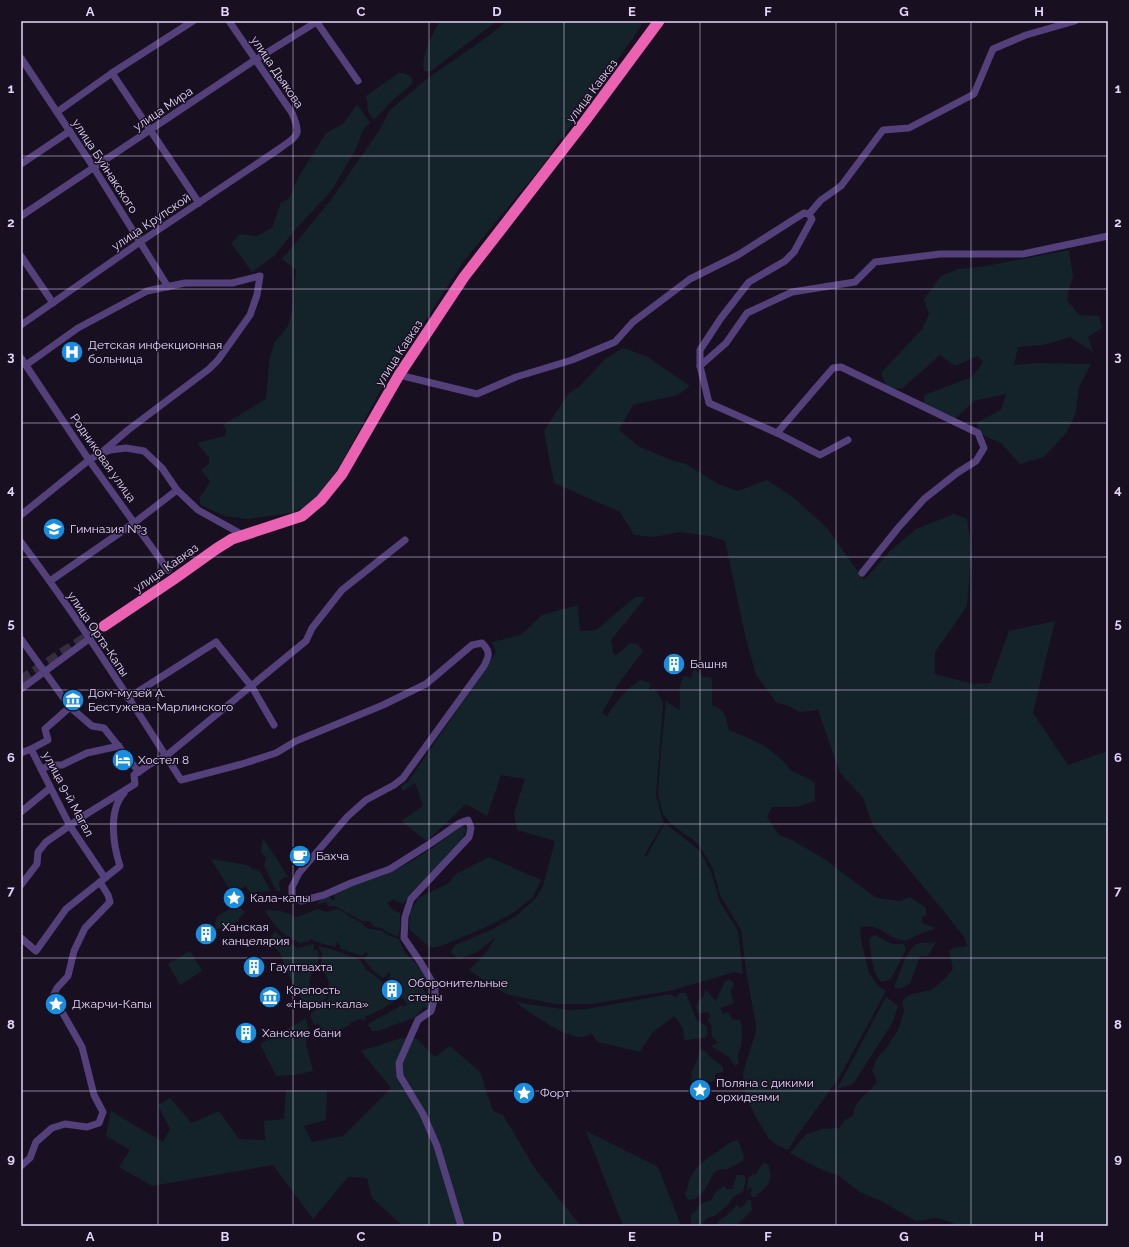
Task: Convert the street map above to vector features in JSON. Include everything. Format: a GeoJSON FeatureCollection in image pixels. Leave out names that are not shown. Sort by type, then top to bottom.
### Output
{"type":"FeatureCollection","features":[{"type":"Feature","properties":{"kind":"highway","name":"улица Кавказ"},"geometry":{"type":"LineString","coordinates":[[104,626],[232,539],[302,516],[321,500],[342,474],[399,376],[464,277],[586,121],[659,21]]}},
{"type":"Feature","properties":{"kind":"street"},"geometry":{"type":"LineString","coordinates":[[57,112],[112,73],[192,21]]}},
{"type":"Feature","properties":{"kind":"street","name":"улица Дьякова"},"geometry":{"type":"LineString","coordinates":[[229,21],[292,113],[298,129],[294,138]]}},
{"type":"Feature","properties":{"kind":"street"},"geometry":{"type":"LineString","coordinates":[[317,21],[358,81]]}},
{"type":"Feature","properties":{"kind":"street","name":"улица Мира"},"geometry":{"type":"LineString","coordinates":[[21,216],[255,60],[317,21]]}},
{"type":"Feature","properties":{"kind":"street"},"geometry":{"type":"LineString","coordinates":[[809,214],[821,200],[841,186],[883,130],[909,128],[974,94],[993,50],[1026,35],[1075,21]]}},
{"type":"Feature","properties":{"kind":"street","name":"улица Буйнакского"},"geometry":{"type":"LineString","coordinates":[[21,58],[94,168],[168,287]]}},
{"type":"Feature","properties":{"kind":"street"},"geometry":{"type":"LineString","coordinates":[[112,73],[199,203]]}},
{"type":"Feature","properties":{"kind":"street"},"geometry":{"type":"LineString","coordinates":[[21,164],[70,131]]}},
{"type":"Feature","properties":{"kind":"street","name":"улица Крупской"},"geometry":{"type":"LineString","coordinates":[[21,325],[140,242],[294,138]]}},
{"type":"Feature","properties":{"kind":"street"},"geometry":{"type":"LineString","coordinates":[[399,376],[477,394],[516,377],[572,360],[615,342],[633,322],[690,279],[738,255],[804,213],[809,214]]}},
{"type":"Feature","properties":{"kind":"street"},"geometry":{"type":"LineString","coordinates":[[809,214],[812,219],[794,252],[784,261],[749,282],[721,318],[700,350],[700,366],[709,403],[777,433],[820,455],[848,440]]}},
{"type":"Feature","properties":{"kind":"street"},"geometry":{"type":"LineString","coordinates":[[700,366],[726,343],[746,313],[792,292],[855,282],[875,262],[940,254],[1023,254],[1108,236]]}},
{"type":"Feature","properties":{"kind":"street"},"geometry":{"type":"LineString","coordinates":[[21,256],[53,303]]}},
{"type":"Feature","properties":{"kind":"street"},"geometry":{"type":"LineString","coordinates":[[26,365],[78,328],[147,291],[184,283],[232,283],[260,276],[257,294],[250,315],[218,360],[209,369],[128,430],[101,454]]}},
{"type":"Feature","properties":{"kind":"street","name":"Родниковая улица"},"geometry":{"type":"LineString","coordinates":[[21,358],[89,460],[168,570]]}},
{"type":"Feature","properties":{"kind":"street"},"geometry":{"type":"LineString","coordinates":[[777,433],[833,368],[841,367],[978,433],[984,448],[976,461],[957,472],[924,499],[898,528],[862,573]]}},
{"type":"Feature","properties":{"kind":"street"},"geometry":{"type":"LineString","coordinates":[[21,515],[89,460],[110,450],[126,448],[144,450],[162,468],[177,490],[198,510],[243,535]]}},
{"type":"Feature","properties":{"kind":"street"},"geometry":{"type":"LineString","coordinates":[[50,582],[134,523],[177,490]]}},
{"type":"Feature","properties":{"kind":"street"},"geometry":{"type":"LineString","coordinates":[[21,884],[37,864],[38,852],[46,842],[88,813],[135,784],[134,775],[150,764],[166,756],[252,687],[306,641],[312,628],[342,590],[405,540]]}},
{"type":"Feature","properties":{"kind":"street","name":"улица Орта-Капы"},"geometry":{"type":"LineString","coordinates":[[21,542],[89,639],[181,780],[242,764],[276,753],[296,741],[383,705],[426,684],[472,645],[482,643],[487,648],[489,656],[484,666],[403,778],[394,785],[366,800],[347,817],[299,873],[291,891],[292,896],[301,901],[307,900],[324,895],[351,883],[390,869],[460,823],[468,820],[471,828],[469,837],[411,899],[404,917],[404,938],[435,987],[435,998],[431,1011],[418,1020],[399,1063],[400,1076],[423,1114],[437,1146],[461,1226]]}},
{"type":"Feature","properties":{"kind":"street"},"geometry":{"type":"LineString","coordinates":[[21,639],[70,707],[92,726],[104,728],[139,772]]}},
{"type":"Feature","properties":{"kind":"street"},"geometry":{"type":"LineString","coordinates":[[21,689],[45,673],[89,639]]}},
{"type":"Feature","properties":{"kind":"street"},"geometry":{"type":"LineString","coordinates":[[128,698],[216,642],[252,687],[274,725]]}},
{"type":"Feature","properties":{"kind":"street"},"geometry":{"type":"LineString","coordinates":[[31,749],[48,740],[45,729],[70,707]]}},
{"type":"Feature","properties":{"kind":"street"},"geometry":{"type":"LineString","coordinates":[[41,769],[51,765],[62,765],[87,753],[119,746]]}},
{"type":"Feature","properties":{"kind":"street","name":"улица 9-й Магал"},"geometry":{"type":"LineString","coordinates":[[21,753],[31,749],[70,826],[102,880],[110,902],[85,928],[74,951],[68,976],[56,988],[52,996],[82,1047],[94,1095],[103,1112],[99,1123],[87,1127],[66,1124],[52,1128],[36,1142],[30,1158],[21,1166]]}},
{"type":"Feature","properties":{"kind":"street"},"geometry":{"type":"LineString","coordinates":[[21,812],[50,788]]}},
{"type":"Feature","properties":{"kind":"street"},"geometry":{"type":"LineString","coordinates":[[21,938],[36,951],[66,909],[120,866],[116,853],[113,827],[119,798],[128,788]]}},
{"type":"Feature","properties":{"kind":"shaded area"},"geometry":{"type":"Polygon","coordinates":[[[440,21],[497,21],[431,71],[425,72],[423,67],[425,53],[440,21]]]}},
{"type":"Feature","properties":{"kind":"shaded area"},"geometry":{"type":"Polygon","coordinates":[[[507,21],[644,21],[542,166],[463,262],[379,393],[340,466],[322,492],[307,506],[291,513],[248,519],[224,516],[201,505],[199,497],[204,492],[210,481],[201,470],[209,464],[209,457],[197,443],[225,436],[226,429],[223,425],[266,399],[269,362],[274,343],[288,326],[292,311],[296,270],[282,259],[330,201],[379,131],[390,110],[428,78],[487,37],[507,21]]]}},
{"type":"Feature","properties":{"kind":"shaded area"},"geometry":{"type":"Polygon","coordinates":[[[399,73],[408,75],[413,82],[375,119],[373,119],[368,111],[366,96],[399,73]]]}},
{"type":"Feature","properties":{"kind":"shaded area"},"geometry":{"type":"Polygon","coordinates":[[[357,104],[370,123],[363,130],[356,149],[332,190],[294,231],[274,256],[252,272],[231,243],[240,234],[257,236],[272,228],[281,202],[289,199],[298,178],[326,133],[344,123],[357,104]]]}},
{"type":"Feature","properties":{"kind":"shaded area"},"geometry":{"type":"Polygon","coordinates":[[[1069,250],[1073,277],[1067,300],[1079,315],[1099,316],[1102,328],[1088,337],[1093,352],[1070,337],[1044,345],[1018,347],[1014,365],[1036,363],[1091,364],[1079,387],[1076,412],[1067,432],[1044,457],[1020,464],[1001,443],[978,433],[978,422],[1001,410],[1006,394],[974,401],[953,421],[924,407],[924,395],[972,377],[983,362],[978,356],[955,366],[940,355],[903,388],[887,389],[881,373],[922,329],[929,314],[924,299],[941,276],[958,269],[986,266],[1069,250]]]}},
{"type":"Feature","properties":{"kind":"shaded area"},"geometry":{"type":"Polygon","coordinates":[[[623,348],[646,356],[690,386],[678,395],[633,405],[619,430],[638,446],[671,460],[686,464],[718,484],[738,491],[767,480],[794,498],[827,528],[864,580],[891,550],[916,529],[954,514],[967,519],[971,560],[967,606],[935,652],[935,674],[973,684],[990,683],[1009,631],[1055,621],[1033,713],[1068,765],[1108,751],[1108,1226],[957,1226],[951,1222],[936,1218],[916,1221],[881,1201],[860,1192],[839,1176],[818,1168],[790,1153],[805,1135],[821,1129],[839,1128],[845,1120],[853,1116],[857,1104],[877,1082],[872,1070],[878,1057],[885,1050],[898,1030],[904,1011],[902,1002],[914,993],[930,990],[940,983],[953,969],[949,951],[953,948],[967,946],[964,937],[873,826],[863,798],[840,773],[818,710],[800,712],[787,705],[777,703],[756,675],[746,639],[725,541],[710,536],[680,532],[654,537],[634,535],[620,512],[554,483],[544,431],[568,394],[580,386],[605,359],[623,348]]]}},
{"type":"Feature","properties":{"kind":"shaded area"},"geometry":{"type":"Polygon","coordinates":[[[635,597],[646,597],[611,640],[613,653],[617,655],[630,643],[637,644],[643,651],[617,686],[602,713],[607,716],[626,691],[641,680],[650,683],[649,690],[654,688],[662,700],[663,704],[656,795],[664,822],[644,856],[646,857],[665,823],[700,851],[711,872],[720,902],[738,931],[743,974],[735,972],[669,991],[591,1004],[556,1004],[509,995],[497,989],[469,970],[484,955],[496,937],[477,952],[458,959],[450,952],[455,945],[491,930],[516,916],[536,898],[543,886],[555,841],[517,830],[514,813],[525,779],[501,775],[487,816],[466,804],[427,841],[401,821],[423,806],[415,783],[403,791],[401,786],[408,782],[496,652],[492,642],[521,635],[542,615],[578,605],[580,631],[596,630],[635,597]]]}},
{"type":"Feature","properties":{"kind":"shaded area"},"geometry":{"type":"Polygon","coordinates":[[[694,668],[703,677],[711,677],[712,705],[720,709],[725,714],[729,730],[763,745],[778,756],[792,771],[815,782],[815,801],[797,807],[772,807],[767,817],[779,835],[790,839],[825,859],[877,898],[900,901],[910,897],[926,908],[926,916],[922,917],[922,923],[936,928],[908,940],[903,940],[895,938],[878,928],[860,928],[861,940],[869,973],[878,986],[886,991],[839,1078],[788,1150],[769,1139],[746,1097],[743,1072],[756,1032],[756,1025],[747,977],[741,930],[720,895],[713,869],[701,848],[695,841],[672,825],[663,814],[658,795],[666,701],[679,710],[680,684],[684,676],[691,678],[694,668]]]}},
{"type":"Feature","properties":{"kind":"shaded area"},"geometry":{"type":"Polygon","coordinates":[[[460,826],[464,826],[466,828],[466,832],[461,841],[403,904],[393,899],[387,903],[393,910],[400,913],[400,930],[398,937],[382,928],[374,927],[369,921],[362,921],[335,906],[328,906],[327,902],[317,903],[329,896],[333,901],[335,899],[333,894],[400,868],[427,852],[460,826]]]}},
{"type":"Feature","properties":{"kind":"shaded area"},"geometry":{"type":"Polygon","coordinates":[[[263,838],[289,878],[286,877],[280,880],[279,885],[281,891],[276,891],[264,865],[266,858],[261,852],[263,838]]]}},
{"type":"Feature","properties":{"kind":"shaded area"},"geometry":{"type":"Polygon","coordinates":[[[489,857],[541,880],[533,897],[513,913],[486,927],[444,945],[433,948],[428,946],[409,929],[410,912],[418,898],[447,884],[456,874],[489,857]]]}},
{"type":"Feature","properties":{"kind":"shaded area"},"geometry":{"type":"Polygon","coordinates":[[[211,859],[248,865],[252,869],[259,870],[271,891],[250,893],[246,886],[232,894],[211,859]]]}},
{"type":"Feature","properties":{"kind":"shaded area"},"geometry":{"type":"Polygon","coordinates":[[[238,905],[245,912],[239,918],[239,921],[217,929],[215,925],[217,916],[238,905]]]}},
{"type":"Feature","properties":{"kind":"shaded area"},"geometry":{"type":"Polygon","coordinates":[[[318,909],[326,912],[337,909],[361,922],[366,928],[382,931],[399,939],[404,951],[419,967],[428,981],[422,987],[431,1001],[428,1009],[424,1007],[416,1017],[378,1031],[372,1031],[368,1024],[402,1005],[404,1007],[408,1005],[387,981],[391,975],[390,972],[383,978],[372,970],[364,959],[368,954],[366,952],[362,956],[341,949],[339,943],[337,942],[335,947],[313,941],[313,939],[300,943],[280,930],[266,912],[267,910],[281,911],[297,917],[318,909]]]}},
{"type":"Feature","properties":{"kind":"shaded area"},"geometry":{"type":"Polygon","coordinates":[[[275,931],[283,939],[298,948],[313,944],[313,950],[318,950],[318,963],[309,983],[313,991],[318,993],[324,992],[327,997],[309,1013],[289,976],[280,953],[268,941],[275,931]]]}},
{"type":"Feature","properties":{"kind":"shaded area"},"geometry":{"type":"Polygon","coordinates":[[[875,935],[892,944],[904,944],[906,949],[891,979],[882,982],[876,974],[871,956],[869,939],[875,935]]]}},
{"type":"Feature","properties":{"kind":"shaded area"},"geometry":{"type":"Polygon","coordinates":[[[936,942],[928,956],[920,956],[910,984],[901,988],[894,988],[903,964],[913,947],[919,943],[936,942]]]}},
{"type":"Feature","properties":{"kind":"shaded area"},"geometry":{"type":"Polygon","coordinates":[[[318,946],[359,959],[366,969],[384,983],[398,999],[365,1017],[366,1020],[361,1019],[350,1023],[350,1025],[326,1036],[318,1023],[314,1025],[310,1015],[329,998],[326,991],[329,981],[321,966],[322,953],[318,946]]]}},
{"type":"Feature","properties":{"kind":"shaded area"},"geometry":{"type":"Polygon","coordinates":[[[190,951],[202,971],[180,985],[168,964],[190,951]]]}},
{"type":"Feature","properties":{"kind":"shaded area"},"geometry":{"type":"Polygon","coordinates":[[[730,980],[734,986],[730,991],[734,1003],[720,1008],[723,1014],[728,1012],[732,1019],[740,1020],[741,1023],[742,1036],[738,1056],[739,1063],[735,1066],[729,1057],[711,1046],[718,1043],[712,1036],[711,1024],[708,1021],[710,1014],[707,1012],[698,1014],[697,1009],[698,1002],[704,996],[705,989],[716,1001],[725,981],[730,980]]]}},
{"type":"Feature","properties":{"kind":"shaded area"},"geometry":{"type":"Polygon","coordinates":[[[680,993],[686,993],[697,1021],[707,1026],[708,1035],[704,1038],[684,1039],[683,1028],[675,1017],[673,1017],[652,1033],[640,1052],[598,1042],[592,1034],[583,1037],[567,1034],[547,1024],[514,1001],[569,1010],[587,1009],[670,994],[675,997],[680,993]]]}},
{"type":"Feature","properties":{"kind":"shaded area"},"geometry":{"type":"Polygon","coordinates":[[[886,997],[898,1006],[893,1022],[853,1084],[837,1089],[886,997]]]}},
{"type":"Feature","properties":{"kind":"shaded area"},"geometry":{"type":"Polygon","coordinates":[[[306,1018],[308,1028],[306,1044],[313,1071],[295,1075],[276,1076],[260,1044],[306,1018]]]}},
{"type":"Feature","properties":{"kind":"shaded area"},"geometry":{"type":"Polygon","coordinates":[[[401,1038],[417,1039],[435,1057],[450,1046],[480,1072],[493,1111],[503,1115],[536,1170],[581,1226],[403,1226],[372,1198],[367,1178],[348,1177],[313,1219],[273,1165],[152,1186],[119,1167],[130,1150],[106,1136],[111,1111],[163,1142],[170,1129],[158,1105],[170,1098],[192,1123],[219,1111],[239,1139],[265,1140],[264,1121],[284,1119],[286,1090],[327,1090],[326,1120],[304,1126],[312,1142],[343,1136],[391,1088],[361,1051],[401,1038]]]}},
{"type":"Feature","properties":{"kind":"shaded area"},"geometry":{"type":"Polygon","coordinates":[[[701,1049],[723,1067],[723,1072],[715,1074],[715,1079],[712,1082],[690,1080],[692,1076],[691,1072],[701,1049]]]}},
{"type":"Feature","properties":{"kind":"shaded area"},"geometry":{"type":"Polygon","coordinates":[[[586,1131],[658,1167],[681,1226],[623,1226],[586,1131]]]}},
{"type":"Feature","properties":{"kind":"shaded area"},"geometry":{"type":"Polygon","coordinates":[[[738,1140],[744,1157],[743,1161],[728,1169],[714,1172],[701,1194],[689,1200],[686,1197],[685,1192],[693,1172],[706,1159],[731,1142],[738,1140]]]}},
{"type":"Feature","properties":{"kind":"shaded area"},"geometry":{"type":"Polygon","coordinates":[[[763,1163],[768,1164],[770,1170],[770,1180],[769,1183],[755,1197],[752,1197],[750,1193],[752,1190],[751,1188],[747,1190],[748,1178],[756,1174],[763,1163]]]}},
{"type":"Feature","properties":{"kind":"shaded area"},"geometry":{"type":"Polygon","coordinates":[[[737,1175],[744,1175],[746,1179],[743,1192],[733,1197],[727,1206],[714,1216],[707,1218],[700,1226],[691,1224],[691,1215],[696,1211],[699,1205],[712,1199],[716,1191],[724,1186],[727,1189],[732,1189],[737,1175]]]}},
{"type":"Feature","properties":{"kind":"shaded area"},"geometry":{"type":"Polygon","coordinates":[[[748,1199],[751,1201],[752,1210],[736,1226],[715,1226],[737,1205],[739,1208],[743,1207],[748,1199]]]}},
{"type":"Feature","properties":{"kind":"tunnel"},"geometry":{"type":"LineString","coordinates":[[21,681],[104,626]]}},
{"type":"Feature","properties":{"kind":"place","name":"Детская инфекционная больница"},"geometry":{"type":"Point","coordinates":[72,352]}},
{"type":"Feature","properties":{"kind":"place","name":"Гимназия №3"},"geometry":{"type":"Point","coordinates":[54,529]}},
{"type":"Feature","properties":{"kind":"place","name":"Башня"},"geometry":{"type":"Point","coordinates":[674,664]}},
{"type":"Feature","properties":{"kind":"place","name":"Дом-музей А. Бестужева-Марлинского"},"geometry":{"type":"Point","coordinates":[73,700]}},
{"type":"Feature","properties":{"kind":"place","name":"Хостел 8"},"geometry":{"type":"Point","coordinates":[123,760]}},
{"type":"Feature","properties":{"kind":"place","name":"Бахча"},"geometry":{"type":"Point","coordinates":[300,856]}},
{"type":"Feature","properties":{"kind":"place","name":"Кала-капы"},"geometry":{"type":"Point","coordinates":[234,898]}},
{"type":"Feature","properties":{"kind":"place","name":"Ханская канцелярия"},"geometry":{"type":"Point","coordinates":[206,934]}},
{"type":"Feature","properties":{"kind":"place","name":"Гауптвахта"},"geometry":{"type":"Point","coordinates":[254,967]}},
{"type":"Feature","properties":{"kind":"place","name":"Оборонительные стены"},"geometry":{"type":"Point","coordinates":[392,990]}},
{"type":"Feature","properties":{"kind":"place","name":"Крепость «Нарын-кала»"},"geometry":{"type":"Point","coordinates":[270,997]}},
{"type":"Feature","properties":{"kind":"place","name":"Джарчи-Капы"},"geometry":{"type":"Point","coordinates":[56,1004]}},
{"type":"Feature","properties":{"kind":"place","name":"Ханские бани"},"geometry":{"type":"Point","coordinates":[246,1033]}},
{"type":"Feature","properties":{"kind":"place","name":"Поляна с дикими орхидеями"},"geometry":{"type":"Point","coordinates":[700,1090]}},
{"type":"Feature","properties":{"kind":"place","name":"Форт"},"geometry":{"type":"Point","coordinates":[524,1093]}}]}
